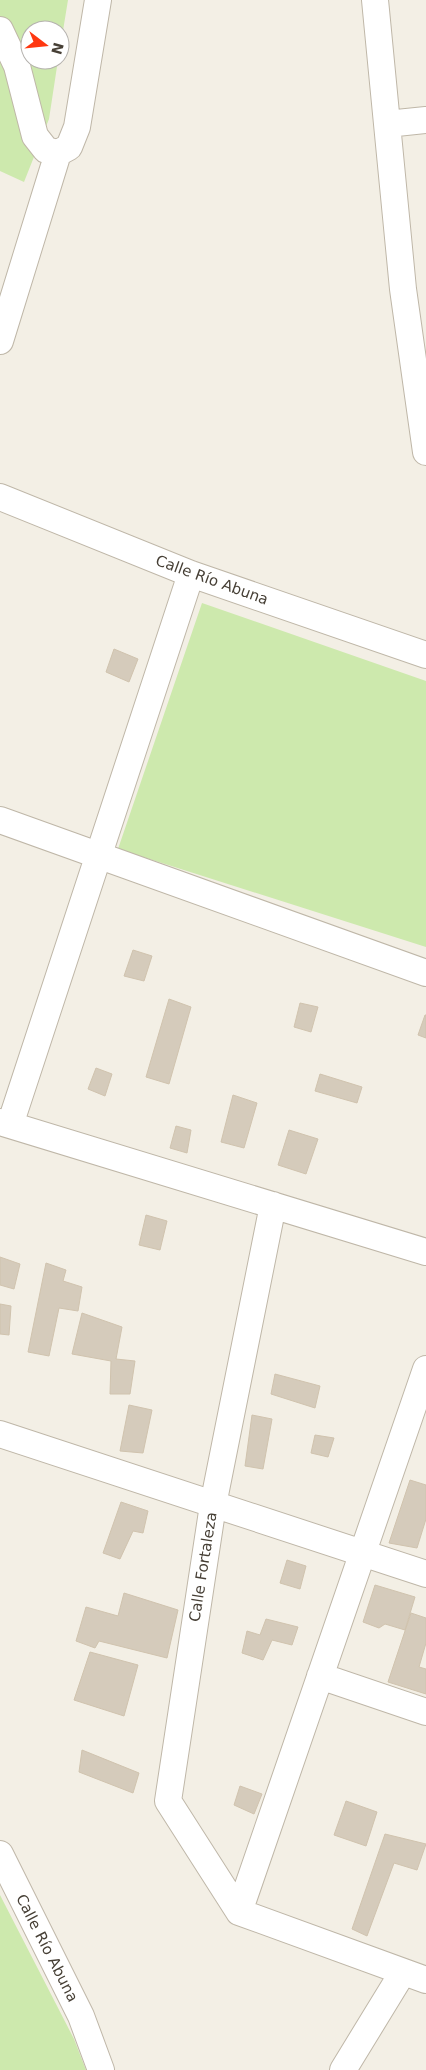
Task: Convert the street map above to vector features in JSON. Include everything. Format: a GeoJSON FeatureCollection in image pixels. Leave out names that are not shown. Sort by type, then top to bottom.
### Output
{"type":"FeatureCollection","features":[{"type":"Feature","properties":{"kind":"street"},"geometry":{"type":"LineString","coordinates":[[0,30],[17,66],[35,136],[46,150],[58,153],[69,147],[77,127],[98,0]]}},
{"type":"Feature","properties":{"kind":"street"},"geometry":{"type":"LineString","coordinates":[[375,0],[403,289],[422,404],[426,452]]}},
{"type":"Feature","properties":{"kind":"street"},"geometry":{"type":"LineString","coordinates":[[387,124],[426,120]]}},
{"type":"Feature","properties":{"kind":"street"},"geometry":{"type":"LineString","coordinates":[[0,341],[58,153]]}},
{"type":"Feature","properties":{"kind":"street","name":"Calle Río Abuna"},"geometry":{"type":"LineString","coordinates":[[0,497],[191,574],[426,656]]}},
{"type":"Feature","properties":{"kind":"street"},"geometry":{"type":"LineString","coordinates":[[191,574],[99,856],[5,1123],[426,1252]]}},
{"type":"Feature","properties":{"kind":"street"},"geometry":{"type":"LineString","coordinates":[[0,820],[426,973]]}},
{"type":"Feature","properties":{"kind":"street","name":"Calle Fortaleza"},"geometry":{"type":"LineString","coordinates":[[239,1912],[168,1801],[213,1505],[273,1205]]}},
{"type":"Feature","properties":{"kind":"street"},"geometry":{"type":"LineString","coordinates":[[343,2070],[415,1976],[239,1912],[426,1370]]}},
{"type":"Feature","properties":{"kind":"street"},"geometry":{"type":"LineString","coordinates":[[0,1434],[426,1574]]}},
{"type":"Feature","properties":{"kind":"street"},"geometry":{"type":"LineString","coordinates":[[320,1676],[426,1712]]}},
{"type":"Feature","properties":{"kind":"street","name":"Calle Río Abuna"},"geometry":{"type":"LineString","coordinates":[[0,1854],[81,2016],[101,2070]]}},
{"type":"Feature","properties":{"kind":"green space"},"geometry":{"type":"Polygon","coordinates":[[[0,0],[68,0],[65,20],[20,20],[20,70],[56,70],[49,119],[24,182],[0,171],[0,0]]]}},
{"type":"Feature","properties":{"kind":"green space"},"geometry":{"type":"Polygon","coordinates":[[[202,603],[426,681],[426,947],[118,849],[202,603]]]}},
{"type":"Feature","properties":{"kind":"green space"},"geometry":{"type":"Polygon","coordinates":[[[0,1895],[74,2039],[86,2070],[0,2070],[0,1895]]]}},
{"type":"Feature","properties":{"kind":"building"},"geometry":{"type":"Polygon","coordinates":[[[114,649],[138,659],[129,682],[106,672],[114,649]]]}},
{"type":"Feature","properties":{"kind":"building"},"geometry":{"type":"Polygon","coordinates":[[[133,950],[152,956],[144,981],[124,976],[133,950]]]}},
{"type":"Feature","properties":{"kind":"building"},"geometry":{"type":"Polygon","coordinates":[[[169,999],[191,1007],[169,1084],[146,1077],[169,999]]]}},
{"type":"Feature","properties":{"kind":"building"},"geometry":{"type":"Polygon","coordinates":[[[300,1003],[318,1007],[311,1032],[294,1027],[300,1003]]]}},
{"type":"Feature","properties":{"kind":"building"},"geometry":{"type":"Polygon","coordinates":[[[426,1015],[426,1038],[418,1035],[426,1015]]]}},
{"type":"Feature","properties":{"kind":"building"},"geometry":{"type":"Polygon","coordinates":[[[96,1068],[112,1074],[105,1096],[88,1089],[96,1068]]]}},
{"type":"Feature","properties":{"kind":"building"},"geometry":{"type":"Polygon","coordinates":[[[320,1074],[362,1087],[357,1103],[315,1091],[320,1074]]]}},
{"type":"Feature","properties":{"kind":"building"},"geometry":{"type":"Polygon","coordinates":[[[233,1095],[257,1103],[244,1148],[221,1142],[233,1095]]]}},
{"type":"Feature","properties":{"kind":"building"},"geometry":{"type":"Polygon","coordinates":[[[176,1126],[191,1130],[187,1153],[170,1148],[176,1126]]]}},
{"type":"Feature","properties":{"kind":"building"},"geometry":{"type":"Polygon","coordinates":[[[289,1130],[318,1139],[306,1174],[278,1165],[289,1130]]]}},
{"type":"Feature","properties":{"kind":"building"},"geometry":{"type":"Polygon","coordinates":[[[146,1215],[167,1221],[160,1250],[139,1245],[146,1215]]]}},
{"type":"Feature","properties":{"kind":"building"},"geometry":{"type":"Polygon","coordinates":[[[0,1257],[20,1264],[14,1289],[0,1285],[0,1257]]]}},
{"type":"Feature","properties":{"kind":"building"},"geometry":{"type":"Polygon","coordinates":[[[46,1263],[66,1270],[63,1281],[82,1287],[78,1311],[59,1308],[49,1356],[28,1352],[46,1263]]]}},
{"type":"Feature","properties":{"kind":"building"},"geometry":{"type":"Polygon","coordinates":[[[0,1304],[11,1306],[9,1335],[0,1334],[0,1304]]]}},
{"type":"Feature","properties":{"kind":"building"},"geometry":{"type":"Polygon","coordinates":[[[82,1313],[122,1327],[116,1359],[135,1361],[130,1394],[110,1394],[111,1361],[72,1354],[82,1313]]]}},
{"type":"Feature","properties":{"kind":"building"},"geometry":{"type":"Polygon","coordinates":[[[275,1374],[320,1386],[315,1408],[271,1394],[275,1374]]]}},
{"type":"Feature","properties":{"kind":"building"},"geometry":{"type":"Polygon","coordinates":[[[129,1405],[152,1410],[143,1453],[120,1451],[129,1405]]]}},
{"type":"Feature","properties":{"kind":"building"},"geometry":{"type":"Polygon","coordinates":[[[252,1415],[272,1419],[263,1469],[245,1466],[252,1415]]]}},
{"type":"Feature","properties":{"kind":"building"},"geometry":{"type":"Polygon","coordinates":[[[315,1435],[334,1438],[328,1457],[311,1453],[315,1435]]]}},
{"type":"Feature","properties":{"kind":"building"},"geometry":{"type":"Polygon","coordinates":[[[410,1480],[426,1485],[426,1519],[417,1548],[389,1543],[410,1480]]]}},
{"type":"Feature","properties":{"kind":"building"},"geometry":{"type":"Polygon","coordinates":[[[121,1502],[148,1511],[143,1533],[133,1531],[120,1559],[103,1553],[121,1502]]]}},
{"type":"Feature","properties":{"kind":"building"},"geometry":{"type":"Polygon","coordinates":[[[287,1560],[306,1566],[300,1589],[280,1583],[287,1560]]]}},
{"type":"Feature","properties":{"kind":"building"},"geometry":{"type":"Polygon","coordinates":[[[375,1585],[415,1597],[405,1630],[385,1624],[379,1628],[363,1622],[375,1585]]]}},
{"type":"Feature","properties":{"kind":"building"},"geometry":{"type":"Polygon","coordinates":[[[124,1593],[178,1610],[167,1658],[99,1641],[95,1648],[76,1641],[86,1607],[118,1616],[124,1593]]]}},
{"type":"Feature","properties":{"kind":"building"},"geometry":{"type":"Polygon","coordinates":[[[411,1613],[426,1618],[426,1643],[419,1667],[426,1669],[426,1694],[388,1682],[411,1613]]]}},
{"type":"Feature","properties":{"kind":"building"},"geometry":{"type":"Polygon","coordinates":[[[266,1619],[298,1627],[292,1645],[272,1640],[263,1660],[242,1653],[247,1631],[260,1635],[266,1619]]]}},
{"type":"Feature","properties":{"kind":"building"},"geometry":{"type":"Polygon","coordinates":[[[90,1652],[138,1665],[124,1716],[74,1700],[90,1652]]]}},
{"type":"Feature","properties":{"kind":"building"},"geometry":{"type":"Polygon","coordinates":[[[82,1750],[139,1773],[133,1793],[79,1772],[82,1750]]]}},
{"type":"Feature","properties":{"kind":"building"},"geometry":{"type":"Polygon","coordinates":[[[240,1786],[262,1794],[254,1814],[234,1805],[240,1786]]]}},
{"type":"Feature","properties":{"kind":"building"},"geometry":{"type":"Polygon","coordinates":[[[346,1801],[377,1812],[366,1846],[334,1835],[346,1801]]]}},
{"type":"Feature","properties":{"kind":"building"},"geometry":{"type":"Polygon","coordinates":[[[385,1834],[426,1844],[417,1870],[394,1863],[367,1936],[352,1929],[385,1834]]]}}]}
